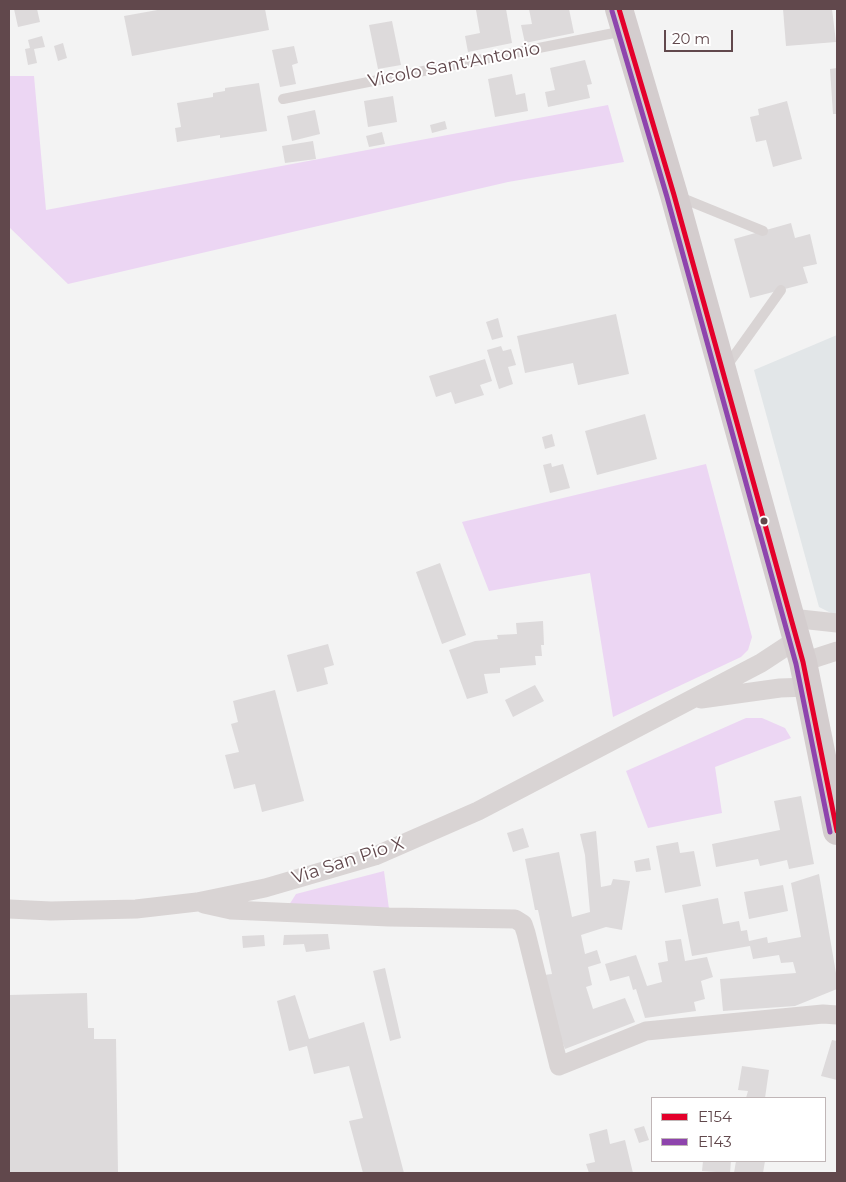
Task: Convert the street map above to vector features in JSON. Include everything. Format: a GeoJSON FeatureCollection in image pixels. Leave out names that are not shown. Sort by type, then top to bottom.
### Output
{"type":"FeatureCollection","features":[{"type":"Feature","properties":{"kind":"main road"},"geometry":{"type":"LineString","coordinates":[[622,20],[674,195],[800,652],[833,785],[837,831]]}},
{"type":"Feature","properties":{"kind":"street"},"geometry":{"type":"LineString","coordinates":[[800,652],[837,623]]}},
{"type":"Feature","properties":{"kind":"street"},"geometry":{"type":"LineString","coordinates":[[800,652],[837,651]]}},
{"type":"Feature","properties":{"kind":"street","name":"Via San Pio X"},"geometry":{"type":"LineString","coordinates":[[9,909],[51,911],[136,909],[197,902],[265,888],[375,856],[478,811],[760,663],[800,652]]}},
{"type":"Feature","properties":{"kind":"street","name":"Via San Pio X"},"geometry":{"type":"LineString","coordinates":[[688,701],[780,688],[800,652]]}},
{"type":"Feature","properties":{"kind":"street"},"geometry":{"type":"LineString","coordinates":[[197,902],[231,910],[515,920],[523,924],[526,933],[560,1066],[646,1031],[823,1014],[837,1015]]}},
{"type":"Feature","properties":{"kind":"lane","name":"Vicolo Sant'Antonio"},"geometry":{"type":"LineString","coordinates":[[283,100],[622,20]]}},
{"type":"Feature","properties":{"kind":"lane"},"geometry":{"type":"LineString","coordinates":[[674,195],[763,231]]}},
{"type":"Feature","properties":{"kind":"lane"},"geometry":{"type":"LineString","coordinates":[[722,373],[781,290]]}},
{"type":"Feature","properties":{"kind":"shaded area"},"geometry":{"type":"Polygon","coordinates":[[[9,76],[34,76],[46,210],[608,105],[624,162],[508,182],[68,284],[9,227],[9,76]]]}},
{"type":"Feature","properties":{"kind":"shaded area"},"geometry":{"type":"Polygon","coordinates":[[[837,335],[837,616],[819,607],[754,370],[837,335]]]}},
{"type":"Feature","properties":{"kind":"shaded area"},"geometry":{"type":"Polygon","coordinates":[[[706,464],[752,637],[748,650],[741,657],[613,717],[590,573],[489,591],[462,522],[706,464]]]}},
{"type":"Feature","properties":{"kind":"shaded area"},"geometry":{"type":"Polygon","coordinates":[[[746,718],[762,718],[785,728],[791,738],[715,767],[722,813],[648,828],[626,771],[746,718]]]}},
{"type":"Feature","properties":{"kind":"shaded area"},"geometry":{"type":"Polygon","coordinates":[[[384,871],[389,909],[289,905],[296,894],[384,871]]]}},
{"type":"Feature","properties":{"kind":"building"},"geometry":{"type":"Polygon","coordinates":[[[14,9],[37,9],[40,22],[18,27],[14,9]]]}},
{"type":"Feature","properties":{"kind":"building"},"geometry":{"type":"Polygon","coordinates":[[[163,9],[265,9],[269,30],[132,56],[124,16],[163,9]]]}},
{"type":"Feature","properties":{"kind":"building"},"geometry":{"type":"Polygon","coordinates":[[[506,9],[512,43],[468,52],[465,36],[480,33],[476,10],[506,9]]]}},
{"type":"Feature","properties":{"kind":"building"},"geometry":{"type":"Polygon","coordinates":[[[529,9],[569,9],[574,33],[525,43],[521,25],[532,24],[529,9]]]}},
{"type":"Feature","properties":{"kind":"building"},"geometry":{"type":"Polygon","coordinates":[[[783,9],[832,9],[836,42],[786,46],[783,9]]]}},
{"type":"Feature","properties":{"kind":"building"},"geometry":{"type":"Polygon","coordinates":[[[392,21],[401,65],[378,69],[369,25],[392,21]]]}},
{"type":"Feature","properties":{"kind":"building"},"geometry":{"type":"Polygon","coordinates":[[[42,36],[45,47],[34,49],[37,63],[28,65],[25,49],[30,48],[28,40],[42,36]]]}},
{"type":"Feature","properties":{"kind":"building"},"geometry":{"type":"Polygon","coordinates":[[[63,43],[67,58],[58,61],[54,46],[63,43]]]}},
{"type":"Feature","properties":{"kind":"building"},"geometry":{"type":"Polygon","coordinates":[[[294,46],[298,63],[292,65],[296,84],[280,87],[272,50],[294,46]]]}},
{"type":"Feature","properties":{"kind":"building"},"geometry":{"type":"Polygon","coordinates":[[[585,60],[592,84],[587,85],[590,98],[548,107],[545,92],[555,90],[550,68],[585,60]]]}},
{"type":"Feature","properties":{"kind":"building"},"geometry":{"type":"Polygon","coordinates":[[[837,68],[837,114],[833,114],[830,69],[837,68]]]}},
{"type":"Feature","properties":{"kind":"building"},"geometry":{"type":"Polygon","coordinates":[[[512,74],[516,95],[525,93],[528,111],[495,117],[488,79],[512,74]]]}},
{"type":"Feature","properties":{"kind":"building"},"geometry":{"type":"Polygon","coordinates":[[[259,83],[267,131],[220,138],[220,135],[177,142],[175,128],[181,127],[177,103],[213,97],[213,93],[225,91],[225,88],[259,83]]]}},
{"type":"Feature","properties":{"kind":"building"},"geometry":{"type":"Polygon","coordinates":[[[393,96],[397,122],[368,127],[364,101],[393,96]]]}},
{"type":"Feature","properties":{"kind":"building"},"geometry":{"type":"Polygon","coordinates":[[[787,101],[802,159],[773,167],[766,140],[756,142],[750,117],[759,115],[758,109],[787,101]]]}},
{"type":"Feature","properties":{"kind":"building"},"geometry":{"type":"Polygon","coordinates":[[[315,110],[320,134],[292,141],[287,116],[315,110]]]}},
{"type":"Feature","properties":{"kind":"building"},"geometry":{"type":"Polygon","coordinates":[[[445,121],[447,129],[432,133],[430,125],[445,121]]]}},
{"type":"Feature","properties":{"kind":"building"},"geometry":{"type":"Polygon","coordinates":[[[382,132],[385,144],[369,147],[366,136],[382,132]]]}},
{"type":"Feature","properties":{"kind":"building"},"geometry":{"type":"Polygon","coordinates":[[[313,141],[316,159],[285,163],[282,146],[313,141]]]}},
{"type":"Feature","properties":{"kind":"building"},"geometry":{"type":"Polygon","coordinates":[[[791,223],[795,238],[810,234],[817,264],[803,267],[808,283],[750,298],[734,239],[791,223]]]}},
{"type":"Feature","properties":{"kind":"building"},"geometry":{"type":"Polygon","coordinates":[[[616,314],[629,374],[578,385],[573,363],[525,373],[517,336],[616,314]]]}},
{"type":"Feature","properties":{"kind":"building"},"geometry":{"type":"Polygon","coordinates":[[[498,318],[503,337],[492,340],[486,322],[498,318]]]}},
{"type":"Feature","properties":{"kind":"building"},"geometry":{"type":"Polygon","coordinates":[[[501,346],[503,351],[511,349],[516,365],[508,367],[513,384],[499,389],[487,350],[501,346]]]}},
{"type":"Feature","properties":{"kind":"building"},"geometry":{"type":"Polygon","coordinates":[[[485,359],[492,381],[480,385],[484,395],[455,404],[451,392],[436,397],[429,376],[485,359]]]}},
{"type":"Feature","properties":{"kind":"building"},"geometry":{"type":"Polygon","coordinates":[[[645,414],[657,459],[597,475],[585,431],[645,414]]]}},
{"type":"Feature","properties":{"kind":"building"},"geometry":{"type":"Polygon","coordinates":[[[552,434],[555,446],[545,449],[542,437],[552,434]]]}},
{"type":"Feature","properties":{"kind":"building"},"geometry":{"type":"Polygon","coordinates":[[[551,463],[552,467],[563,464],[570,488],[550,493],[543,465],[551,463]]]}},
{"type":"Feature","properties":{"kind":"building"},"geometry":{"type":"Polygon","coordinates":[[[440,563],[466,635],[442,644],[416,572],[440,563]]]}},
{"type":"Feature","properties":{"kind":"building"},"geometry":{"type":"Polygon","coordinates":[[[543,621],[544,645],[541,645],[542,656],[535,656],[536,665],[500,668],[500,673],[484,674],[488,693],[467,699],[449,650],[475,641],[498,639],[497,635],[517,634],[516,623],[543,621]]]}},
{"type":"Feature","properties":{"kind":"building"},"geometry":{"type":"Polygon","coordinates":[[[328,644],[334,665],[324,668],[328,684],[297,692],[287,655],[328,644]]]}},
{"type":"Feature","properties":{"kind":"building"},"geometry":{"type":"Polygon","coordinates":[[[535,685],[544,701],[513,717],[505,700],[535,685]]]}},
{"type":"Feature","properties":{"kind":"building"},"geometry":{"type":"Polygon","coordinates":[[[275,690],[304,801],[262,812],[255,784],[234,789],[225,755],[239,752],[231,724],[238,722],[233,701],[275,690]]]}},
{"type":"Feature","properties":{"kind":"building"},"geometry":{"type":"Polygon","coordinates":[[[801,796],[814,864],[789,869],[787,860],[760,866],[758,859],[716,867],[712,844],[780,830],[774,801],[801,796]]]}},
{"type":"Feature","properties":{"kind":"building"},"geometry":{"type":"Polygon","coordinates":[[[523,828],[529,847],[513,852],[507,833],[523,828]]]}},
{"type":"Feature","properties":{"kind":"building"},"geometry":{"type":"Polygon","coordinates":[[[596,831],[601,887],[611,885],[613,879],[630,881],[622,930],[606,927],[581,935],[585,954],[597,950],[601,963],[588,967],[592,985],[586,987],[593,1009],[625,998],[635,1022],[565,1049],[557,1028],[544,975],[552,974],[538,910],[535,910],[525,859],[559,852],[572,917],[590,912],[585,855],[580,834],[596,831]]]}},
{"type":"Feature","properties":{"kind":"building"},"geometry":{"type":"Polygon","coordinates":[[[678,842],[680,853],[694,851],[701,886],[665,893],[656,846],[678,842]]]}},
{"type":"Feature","properties":{"kind":"building"},"geometry":{"type":"Polygon","coordinates":[[[649,858],[651,870],[636,872],[634,861],[649,858]]]}},
{"type":"Feature","properties":{"kind":"building"},"geometry":{"type":"Polygon","coordinates":[[[819,874],[837,979],[837,989],[795,1006],[723,1011],[720,979],[796,973],[793,962],[781,963],[779,955],[753,959],[750,946],[692,956],[682,905],[718,898],[723,924],[739,921],[741,931],[747,930],[749,941],[767,937],[768,943],[801,937],[791,883],[819,874]]]}},
{"type":"Feature","properties":{"kind":"building"},"geometry":{"type":"Polygon","coordinates":[[[783,885],[788,911],[749,919],[744,892],[783,885]]]}},
{"type":"Feature","properties":{"kind":"building"},"geometry":{"type":"Polygon","coordinates":[[[328,934],[330,949],[306,952],[304,944],[283,945],[284,935],[328,934]]]}},
{"type":"Feature","properties":{"kind":"building"},"geometry":{"type":"Polygon","coordinates":[[[264,935],[265,946],[243,948],[242,936],[264,935]]]}},
{"type":"Feature","properties":{"kind":"building"},"geometry":{"type":"Polygon","coordinates":[[[681,939],[685,961],[707,957],[713,977],[701,981],[705,999],[694,1002],[696,1011],[645,1018],[636,989],[633,990],[629,976],[610,981],[605,964],[636,955],[647,986],[662,982],[658,963],[668,961],[665,941],[681,939]]]}},
{"type":"Feature","properties":{"kind":"building"},"geometry":{"type":"Polygon","coordinates":[[[385,968],[401,1038],[390,1041],[373,971],[385,968]]]}},
{"type":"Feature","properties":{"kind":"building"},"geometry":{"type":"Polygon","coordinates":[[[87,993],[88,1028],[94,1028],[94,1039],[116,1039],[118,1173],[9,1173],[9,995],[87,993]]]}},
{"type":"Feature","properties":{"kind":"building"},"geometry":{"type":"Polygon","coordinates":[[[295,995],[309,1039],[364,1022],[404,1173],[363,1173],[349,1121],[363,1118],[349,1066],[314,1074],[307,1046],[289,1051],[277,1001],[295,995]]]}},
{"type":"Feature","properties":{"kind":"building"},"geometry":{"type":"Polygon","coordinates":[[[832,1040],[837,1041],[837,1080],[821,1076],[832,1040]]]}},
{"type":"Feature","properties":{"kind":"building"},"geometry":{"type":"Polygon","coordinates":[[[742,1066],[769,1070],[765,1097],[746,1097],[748,1091],[738,1090],[742,1066]]]}},
{"type":"Feature","properties":{"kind":"building"},"geometry":{"type":"Polygon","coordinates":[[[644,1126],[649,1140],[639,1143],[634,1129],[644,1126]]]}},
{"type":"Feature","properties":{"kind":"building"},"geometry":{"type":"Polygon","coordinates":[[[607,1129],[610,1144],[625,1140],[633,1173],[589,1173],[586,1164],[595,1162],[589,1134],[607,1129]]]}},
{"type":"Feature","properties":{"kind":"building"},"geometry":{"type":"Polygon","coordinates":[[[703,1162],[731,1162],[730,1173],[702,1171],[703,1162]]]}},
{"type":"Feature","properties":{"kind":"building"},"geometry":{"type":"Polygon","coordinates":[[[736,1162],[765,1162],[763,1173],[734,1173],[736,1162]]]}},
{"type":"Feature","properties":{"kind":"transit line","name":"E154"},"geometry":{"type":"LineString","coordinates":[[619,9],[674,195],[803,662],[837,831]]}},
{"type":"Feature","properties":{"kind":"transit line","name":"E143"},"geometry":{"type":"LineString","coordinates":[[612,11],[667,197],[796,664],[830,832]]}}]}
